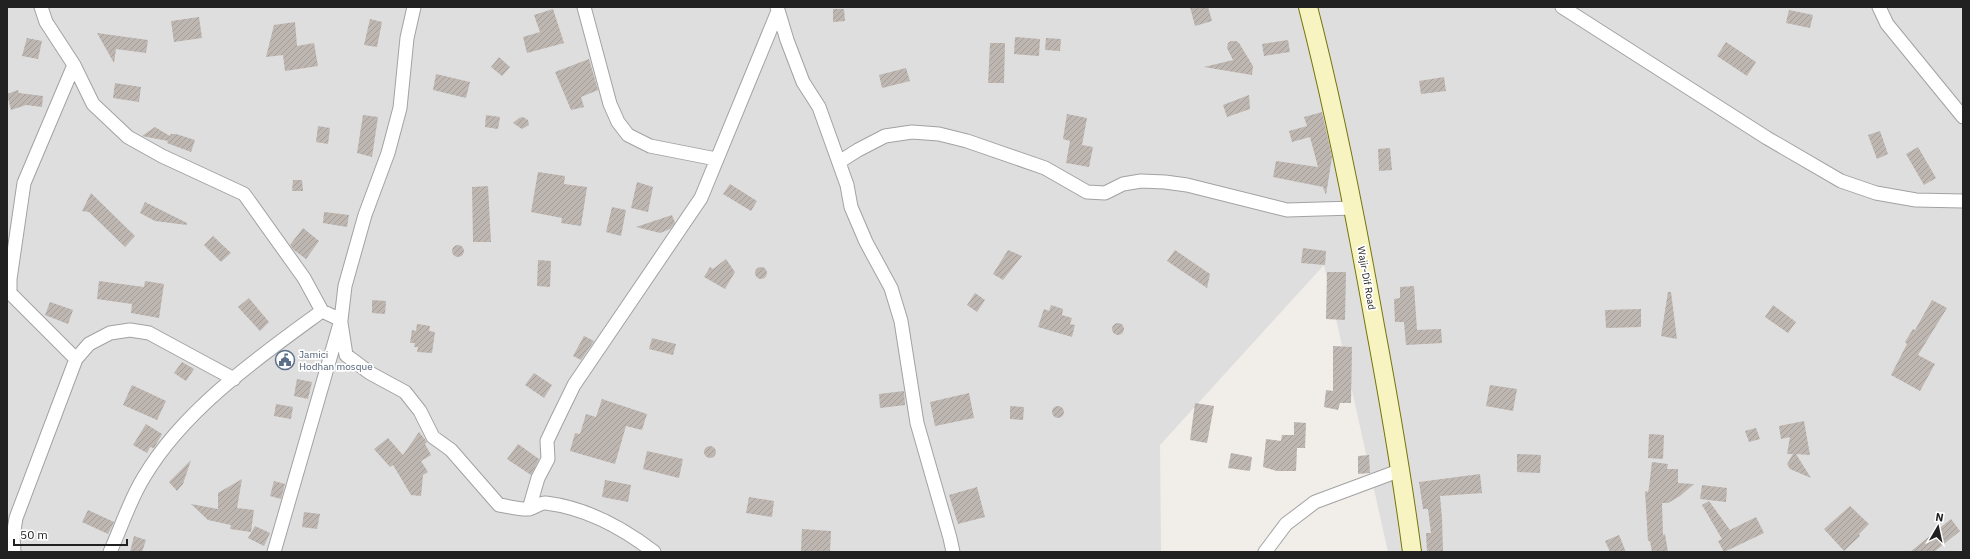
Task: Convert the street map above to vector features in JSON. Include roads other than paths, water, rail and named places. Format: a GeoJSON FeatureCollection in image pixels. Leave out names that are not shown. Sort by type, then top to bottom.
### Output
{"type":"FeatureCollection","features":[{"type":"Feature","properties":{"kind":"main road","name":"Wajir-Dif Road"},"geometry":{"type":"LineString","coordinates":[[1308,7],[1323,66],[1354,208],[1401,470],[1412,552]]}},
{"type":"Feature","properties":{"kind":"street"},"geometry":{"type":"LineString","coordinates":[[41,7],[46,22],[74,65],[93,104],[128,137],[162,156],[244,194],[304,278],[322,311],[340,320]]}},
{"type":"Feature","properties":{"kind":"street"},"geometry":{"type":"LineString","coordinates":[[274,552],[340,320],[344,286],[365,215],[388,153],[400,108],[408,38],[414,7]]}},
{"type":"Feature","properties":{"kind":"street"},"geometry":{"type":"LineString","coordinates":[[584,7],[610,104],[618,122],[628,135],[650,146],[716,159]]}},
{"type":"Feature","properties":{"kind":"street"},"geometry":{"type":"LineString","coordinates":[[1562,7],[1760,134],[1841,181],[1876,193],[1916,200],[1963,201]]}},
{"type":"Feature","properties":{"kind":"street"},"geometry":{"type":"LineString","coordinates":[[1879,7],[1887,24],[1963,117]]}},
{"type":"Feature","properties":{"kind":"street"},"geometry":{"type":"LineString","coordinates":[[529,509],[538,478],[548,459],[547,441],[574,385],[701,198],[778,9]]}},
{"type":"Feature","properties":{"kind":"street"},"geometry":{"type":"LineString","coordinates":[[778,9],[803,82],[819,107],[839,162],[851,207],[866,242],[891,288],[902,321],[917,423],[953,552]]}},
{"type":"Feature","properties":{"kind":"street"},"geometry":{"type":"LineString","coordinates":[[74,65],[24,183],[10,279],[10,293],[76,359]]}},
{"type":"Feature","properties":{"kind":"street"},"geometry":{"type":"LineString","coordinates":[[839,162],[885,136],[912,132],[939,134],[967,141],[1045,168],[1087,192],[1105,193],[1123,184],[1141,181],[1165,182],[1187,185],[1287,210],[1354,208]]}},
{"type":"Feature","properties":{"kind":"street"},"geometry":{"type":"LineString","coordinates":[[110,552],[143,478],[176,432],[234,379],[280,341],[322,311]]}},
{"type":"Feature","properties":{"kind":"street"},"geometry":{"type":"LineString","coordinates":[[340,320],[346,355],[370,373],[405,392],[420,411],[433,437],[451,450],[499,505],[529,509],[544,503],[580,510],[609,523],[637,539],[654,552]]}},
{"type":"Feature","properties":{"kind":"street"},"geometry":{"type":"LineString","coordinates":[[14,552],[13,536],[16,518],[76,359],[89,344],[110,333],[130,330],[149,333],[234,379]]}},
{"type":"Feature","properties":{"kind":"street"},"geometry":{"type":"LineString","coordinates":[[1265,552],[1286,524],[1315,502],[1401,470]]}},
{"type":"Feature","properties":{"kind":"place","name":"Jamici Hodhan mosque"},"geometry":{"type":"Point","coordinates":[285,360]}}]}
